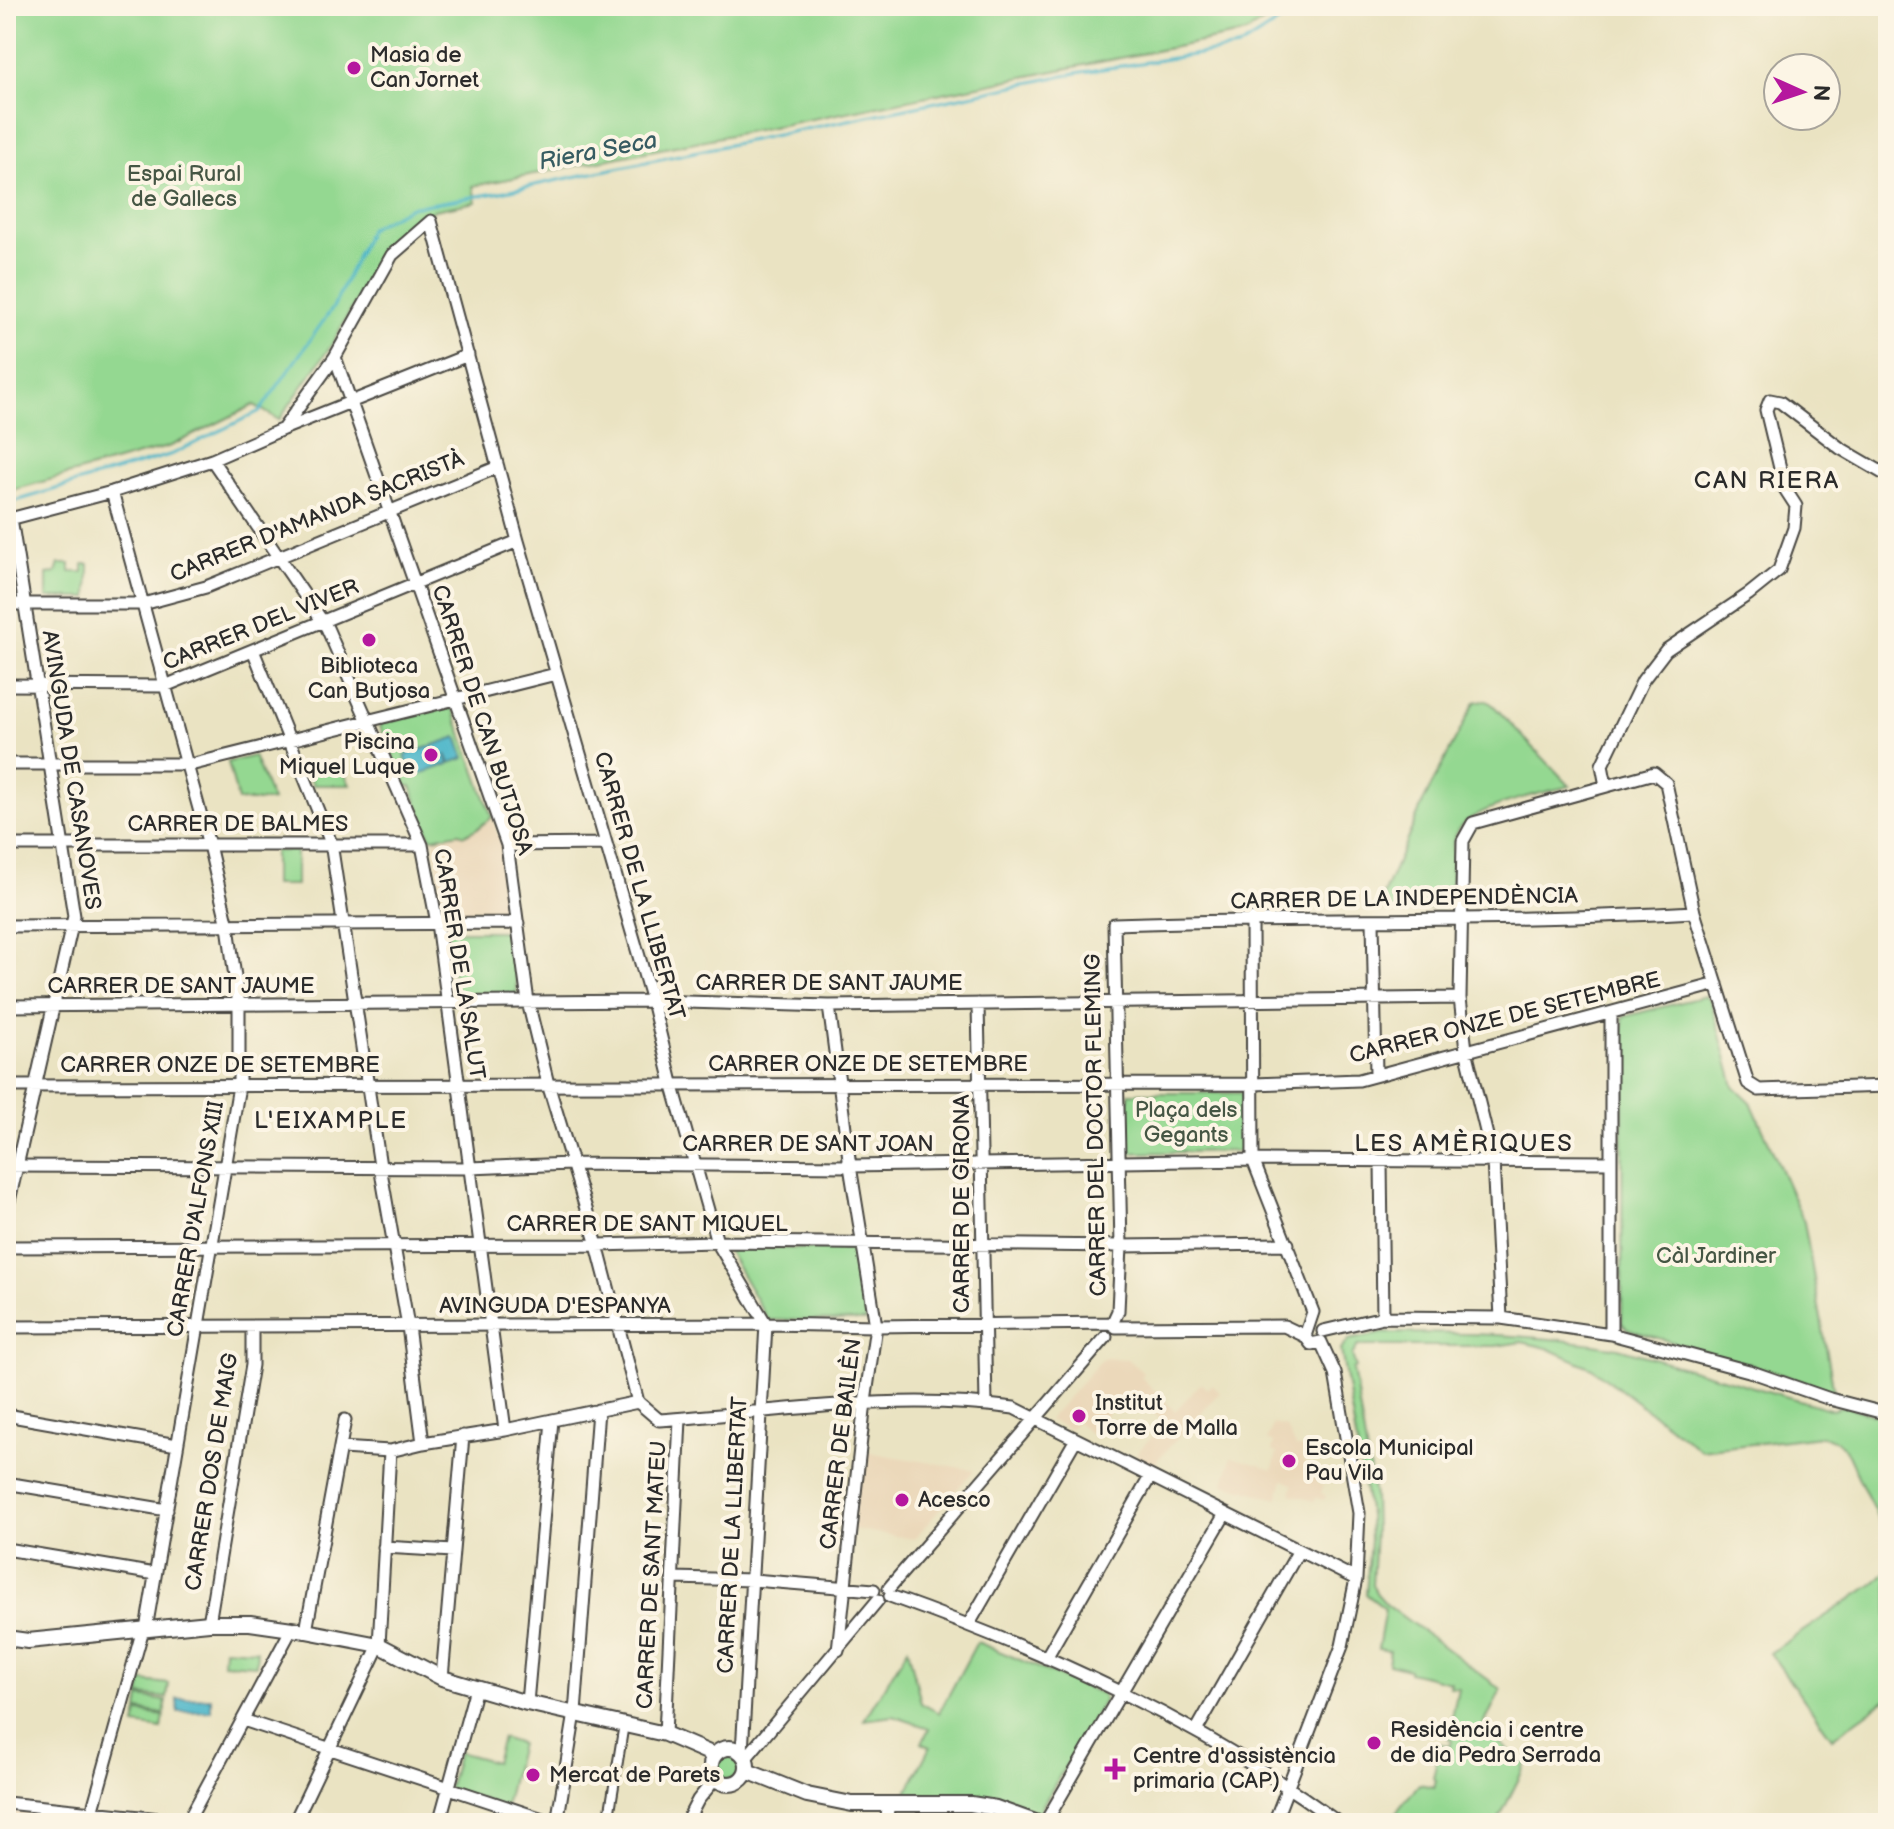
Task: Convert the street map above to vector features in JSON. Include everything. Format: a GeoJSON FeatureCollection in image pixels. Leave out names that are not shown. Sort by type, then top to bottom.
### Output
{"type":"FeatureCollection","features":[{"type":"Feature","properties":{"kind":"street","name":"CARRER DE LA LLIBERTAT"},"geometry":{"type":"LineString","coordinates":[[335,357],[392,255],[431,221],[518,541],[652,1001],[717,1242],[766,1324],[759,1412],[745,1761]]}},
{"type":"Feature","properties":{"kind":"street"},"geometry":{"type":"LineString","coordinates":[[9,519],[112,492],[212,460],[468,355]]}},
{"type":"Feature","properties":{"kind":"street"},"geometry":{"type":"LineString","coordinates":[[283,429],[335,357]]}},
{"type":"Feature","properties":{"kind":"street","name":"CARRER DE CAN BUTJOSA"},"geometry":{"type":"LineString","coordinates":[[335,357],[507,845],[528,1002],[548,1084],[620,1326],[638,1402]]}},
{"type":"Feature","properties":{"kind":"street"},"geometry":{"type":"LineString","coordinates":[[1606,786],[1602,765],[1643,680],[1666,650],[1749,594],[1779,570],[1782,563],[1794,528],[1796,506],[1785,489],[1766,410],[1770,400],[1780,402],[1840,448],[1888,476]]}},
{"type":"Feature","properties":{"kind":"street","name":"CARRER DE LA SALUT"},"geometry":{"type":"LineString","coordinates":[[212,460],[324,622],[422,845],[437,923],[505,1430]]}},
{"type":"Feature","properties":{"kind":"street","name":"CARRER D'AMANDA SACRISTÀ"},"geometry":{"type":"LineString","coordinates":[[6,604],[143,604],[206,587],[498,467]]}},
{"type":"Feature","properties":{"kind":"street","name":"CARRER D'ALFONS XIII"},"geometry":{"type":"LineString","coordinates":[[92,1812],[145,1629],[239,1086],[239,1006],[228,926],[209,845],[112,492]]}},
{"type":"Feature","properties":{"kind":"street","name":"AVINGUDA DE CASANOVES"},"geometry":{"type":"LineString","coordinates":[[6,1214],[12,1166],[36,1086],[74,926],[64,845],[9,519]]}},
{"type":"Feature","properties":{"kind":"street","name":"CARRER DEL VIVER"},"geometry":{"type":"LineString","coordinates":[[6,685],[165,686],[518,541]]}},
{"type":"Feature","properties":{"kind":"street"},"geometry":{"type":"LineString","coordinates":[[253,650],[331,843],[380,1166],[408,1326],[423,1443]]}},
{"type":"Feature","properties":{"kind":"street"},"geometry":{"type":"LineString","coordinates":[[6,764],[187,765],[556,674]]}},
{"type":"Feature","properties":{"kind":"street"},"geometry":{"type":"LineString","coordinates":[[1501,1318],[1493,1160],[1466,1050],[1460,998],[1463,841],[1473,823],[1654,773],[1666,783],[1694,912],[1748,1083],[1759,1090],[1888,1086]]}},
{"type":"Feature","properties":{"kind":"street"},"geometry":{"type":"LineString","coordinates":[[507,845],[605,844]]}},
{"type":"Feature","properties":{"kind":"street","name":"CARRER DE BALMES"},"geometry":{"type":"LineString","coordinates":[[6,845],[422,845]]}},
{"type":"Feature","properties":{"kind":"street","name":"CARRER DE LA INDEPENDÈNCIA"},"geometry":{"type":"LineString","coordinates":[[1114,924],[1694,912]]}},
{"type":"Feature","properties":{"kind":"street"},"geometry":{"type":"LineString","coordinates":[[1252,919],[1253,1160],[1313,1312],[1308,1331],[1311,1344],[1322,1337],[1383,1317],[1501,1318],[1611,1334],[1749,1371],[1830,1399],[1888,1414]]}},
{"type":"Feature","properties":{"kind":"street"},"geometry":{"type":"LineString","coordinates":[[1373,921],[1376,1074]]}},
{"type":"Feature","properties":{"kind":"street"},"geometry":{"type":"LineString","coordinates":[[6,926],[518,923]]}},
{"type":"Feature","properties":{"kind":"street","name":"CARRER DEL DOCTOR FLEMING"},"geometry":{"type":"LineString","coordinates":[[1111,1325],[1118,1311],[1121,1246],[1114,924]]}},
{"type":"Feature","properties":{"kind":"street","name":"CARRER ONZE DE SETEMBRE"},"geometry":{"type":"LineString","coordinates":[[6,1086],[1254,1084],[1359,1080],[1717,984]]}},
{"type":"Feature","properties":{"kind":"street","name":"CARRER DE SANT JAUME"},"geometry":{"type":"LineString","coordinates":[[6,1006],[652,1001],[829,1006],[1460,998]]}},
{"type":"Feature","properties":{"kind":"street","name":"CARRER DE GIRONA"},"geometry":{"type":"LineString","coordinates":[[978,1004],[986,1404]]}},
{"type":"Feature","properties":{"kind":"street","name":"CARRER DE BAILÈN"},"geometry":{"type":"LineString","coordinates":[[829,1006],[850,1166],[876,1326],[838,1650]]}},
{"type":"Feature","properties":{"kind":"street"},"geometry":{"type":"LineString","coordinates":[[1611,1013],[1611,1334]]}},
{"type":"Feature","properties":{"kind":"street","name":"CARRER DE SANT JOAN"},"geometry":{"type":"LineString","coordinates":[[12,1166],[850,1166],[1118,1160],[1610,1162]]}},
{"type":"Feature","properties":{"kind":"street"},"geometry":{"type":"LineString","coordinates":[[1381,1162],[1383,1317]]}},
{"type":"Feature","properties":{"kind":"street","name":"CARRER DE SANT MIQUEL"},"geometry":{"type":"LineString","coordinates":[[6,1247],[717,1242],[1121,1246],[1288,1244]]}},
{"type":"Feature","properties":{"kind":"street","name":"AVINGUDA D'ESPANYA"},"geometry":{"type":"LineString","coordinates":[[6,1327],[983,1324],[1284,1326],[1308,1331]]}},
{"type":"Feature","properties":{"kind":"street"},"geometry":{"type":"LineString","coordinates":[[890,1592],[1106,1337],[1113,1337],[1111,1325]]}},
{"type":"Feature","properties":{"kind":"street"},"geometry":{"type":"LineString","coordinates":[[1274,1823],[1342,1646],[1356,1579],[1359,1513],[1335,1373],[1316,1325],[1308,1331]]}},
{"type":"Feature","properties":{"kind":"street","name":"CARRER DOS DE MAIG"},"geometry":{"type":"LineString","coordinates":[[209,1623],[252,1365],[252,1327]]}},
{"type":"Feature","properties":{"kind":"street"},"geometry":{"type":"LineString","coordinates":[[341,1448],[390,1451],[638,1402],[659,1420],[865,1402],[986,1404],[1014,1408],[1037,1417],[1356,1579]]}},
{"type":"Feature","properties":{"kind":"street"},"geometry":{"type":"LineString","coordinates":[[243,1720],[556,1823],[575,1713],[598,1410]]}},
{"type":"Feature","properties":{"kind":"street"},"geometry":{"type":"LineString","coordinates":[[6,1415],[177,1445]]}},
{"type":"Feature","properties":{"kind":"street","name":"CARRER DE SANT MATEU"},"geometry":{"type":"LineString","coordinates":[[665,1734],[680,1419]]}},
{"type":"Feature","properties":{"kind":"street"},"geometry":{"type":"LineString","coordinates":[[306,1631],[345,1420]]}},
{"type":"Feature","properties":{"kind":"street"},"geometry":{"type":"LineString","coordinates":[[527,1703],[552,1420]]}},
{"type":"Feature","properties":{"kind":"street"},"geometry":{"type":"LineString","coordinates":[[442,1678],[463,1436]]}},
{"type":"Feature","properties":{"kind":"street"},"geometry":{"type":"LineString","coordinates":[[969,1624],[1076,1439]]}},
{"type":"Feature","properties":{"kind":"street"},"geometry":{"type":"LineString","coordinates":[[294,1823],[379,1645],[390,1451]]}},
{"type":"Feature","properties":{"kind":"street"},"geometry":{"type":"LineString","coordinates":[[1046,1658],[1150,1477]]}},
{"type":"Feature","properties":{"kind":"street"},"geometry":{"type":"LineString","coordinates":[[6,1483],[167,1510]]}},
{"type":"Feature","properties":{"kind":"street"},"geometry":{"type":"LineString","coordinates":[[1045,1823],[1225,1514]]}},
{"type":"Feature","properties":{"kind":"street"},"geometry":{"type":"LineString","coordinates":[[384,1547],[453,1551]]}},
{"type":"Feature","properties":{"kind":"street"},"geometry":{"type":"LineString","coordinates":[[6,1549],[155,1574]]}},
{"type":"Feature","properties":{"kind":"street"},"geometry":{"type":"LineString","coordinates":[[1196,1731],[1298,1552]]}},
{"type":"Feature","properties":{"kind":"street"},"geometry":{"type":"LineString","coordinates":[[673,1578],[844,1586],[876,1595]]}},
{"type":"Feature","properties":{"kind":"street"},"geometry":{"type":"LineString","coordinates":[[1038,1823],[996,1808],[971,1804],[852,1804],[807,1795],[745,1761],[731,1747],[714,1755],[710,1768],[715,1779],[728,1785],[744,1777],[745,1761],[838,1650],[882,1584],[890,1592],[1121,1690],[1289,1786],[1339,1823]]}},
{"type":"Feature","properties":{"kind":"street"},"geometry":{"type":"LineString","coordinates":[[6,1638],[28,1641],[209,1623],[250,1623],[306,1631],[379,1645],[442,1678],[527,1703],[665,1734],[714,1755]]}},
{"type":"Feature","properties":{"kind":"street"},"geometry":{"type":"LineString","coordinates":[[187,1822],[291,1630]]}},
{"type":"Feature","properties":{"kind":"street"},"geometry":{"type":"LineString","coordinates":[[439,1823],[476,1688]]}},
{"type":"Feature","properties":{"kind":"street"},"geometry":{"type":"LineString","coordinates":[[608,1823],[624,1724]]}},
{"type":"Feature","properties":{"kind":"street"},"geometry":{"type":"LineString","coordinates":[[686,1823],[698,1800],[715,1779]]}},
{"type":"Feature","properties":{"kind":"street"},"geometry":{"type":"LineString","coordinates":[[6,1803],[198,1823]]}},
{"type":"Feature","properties":{"kind":"street"},"geometry":{"type":"LineString","coordinates":[[886,1823],[889,1803]]}},
{"type":"Feature","properties":{"kind":"shaded area"},"geometry":{"type":"Polygon","coordinates":[[[492,817],[504,853],[508,913],[505,918],[448,919],[445,916],[433,838],[459,833],[492,817]]]}},
{"type":"Feature","properties":{"kind":"shaded area","name":"Institut Torre de Malla"},"geometry":{"type":"Polygon","coordinates":[[[1103,1358],[1128,1359],[1143,1373],[1141,1377],[1175,1411],[1201,1383],[1207,1389],[1212,1384],[1220,1392],[1150,1468],[1136,1454],[1164,1422],[1127,1390],[1090,1434],[1077,1421],[1069,1429],[1048,1420],[1103,1358]]]}},
{"type":"Feature","properties":{"kind":"shaded area","name":"Escola Municipal Pau Vila"},"geometry":{"type":"Polygon","coordinates":[[[1273,1424],[1286,1427],[1296,1447],[1305,1449],[1302,1456],[1305,1466],[1320,1469],[1316,1483],[1323,1486],[1321,1493],[1326,1496],[1324,1500],[1316,1498],[1314,1501],[1291,1494],[1293,1484],[1283,1480],[1277,1499],[1224,1484],[1231,1457],[1273,1469],[1277,1453],[1272,1451],[1274,1443],[1267,1440],[1273,1424]]]}},
{"type":"Feature","properties":{"kind":"shaded area","name":"Acesco"},"geometry":{"type":"Polygon","coordinates":[[[861,1451],[974,1470],[914,1539],[853,1529],[861,1451]]]}},
{"type":"Feature","properties":{"kind":"shaded area"},"geometry":{"type":"Polygon","coordinates":[[[944,1808],[992,1814],[1018,1823],[894,1823],[897,1813],[944,1808]]]}},
{"type":"Feature","properties":{"kind":"shaded area"},"geometry":{"type":"Polygon","coordinates":[[[6,1811],[101,1820],[100,1823],[6,1823],[6,1811]]]}},
{"type":"Feature","properties":{"kind":"green space","name":"Espai Rural de Gallecs"},"geometry":{"type":"Polygon","coordinates":[[[6,6],[1289,6],[1246,33],[473,186],[476,202],[434,210],[385,249],[332,344],[279,420],[254,405],[171,446],[6,492],[6,6]]]}},
{"type":"Feature","properties":{"kind":"green space"},"geometry":{"type":"Polygon","coordinates":[[[59,564],[70,564],[70,572],[83,572],[83,564],[89,564],[88,598],[47,598],[47,574],[56,573],[59,564]]]}},
{"type":"Feature","properties":{"kind":"green space"},"geometry":{"type":"Polygon","coordinates":[[[1485,700],[1570,786],[1504,803],[1471,818],[1460,827],[1453,846],[1451,901],[1440,909],[1377,909],[1425,798],[1475,702],[1485,700]]]}},
{"type":"Feature","properties":{"kind":"green space","name":"Piscina Miquel Luque"},"geometry":{"type":"Polygon","coordinates":[[[453,709],[492,817],[465,835],[459,833],[433,838],[380,726],[453,709]]]}},
{"type":"Feature","properties":{"kind":"green space"},"geometry":{"type":"Polygon","coordinates":[[[254,756],[272,801],[238,801],[228,762],[254,756]]]}},
{"type":"Feature","properties":{"kind":"green space"},"geometry":{"type":"Polygon","coordinates":[[[306,766],[341,766],[350,785],[313,785],[306,766]]]}},
{"type":"Feature","properties":{"kind":"green space"},"geometry":{"type":"Polygon","coordinates":[[[274,851],[296,851],[296,885],[274,885],[274,851]]]}},
{"type":"Feature","properties":{"kind":"green space"},"geometry":{"type":"Polygon","coordinates":[[[448,931],[513,931],[517,996],[456,994],[448,931]]]}},
{"type":"Feature","properties":{"kind":"green space","name":"Càl Jardiner"},"geometry":{"type":"Polygon","coordinates":[[[1705,996],[1711,1002],[1734,1086],[1751,1102],[1804,1222],[1834,1392],[1630,1330],[1622,1323],[1623,1017],[1705,996]]]}},
{"type":"Feature","properties":{"kind":"green space","name":"Plaça dels Gegants"},"geometry":{"type":"Polygon","coordinates":[[[1129,1093],[1243,1093],[1243,1151],[1129,1153],[1129,1093]]]}},
{"type":"Feature","properties":{"kind":"green space"},"geometry":{"type":"Polygon","coordinates":[[[726,1248],[857,1249],[866,1321],[768,1320],[726,1248]]]}},
{"type":"Feature","properties":{"kind":"green space"},"geometry":{"type":"Polygon","coordinates":[[[1384,1333],[1501,1335],[1618,1348],[1833,1410],[1845,1406],[1888,1419],[1888,1540],[1846,1451],[1837,1441],[1821,1436],[1701,1450],[1592,1368],[1547,1348],[1522,1342],[1496,1346],[1358,1346],[1352,1355],[1356,1367],[1353,1369],[1374,1497],[1372,1585],[1387,1605],[1501,1689],[1482,1729],[1526,1764],[1497,1823],[1409,1823],[1396,1812],[1419,1784],[1434,1787],[1440,1744],[1450,1746],[1452,1739],[1448,1738],[1458,1688],[1449,1687],[1450,1682],[1388,1664],[1390,1651],[1378,1649],[1385,1609],[1366,1594],[1369,1515],[1341,1350],[1349,1340],[1384,1333]]]}},
{"type":"Feature","properties":{"kind":"green space"},"geometry":{"type":"Polygon","coordinates":[[[1888,1570],[1888,1698],[1832,1738],[1770,1653],[1875,1583],[1888,1570]]]}},
{"type":"Feature","properties":{"kind":"green space"},"geometry":{"type":"Polygon","coordinates":[[[977,1642],[1102,1694],[1104,1700],[1036,1812],[1003,1800],[905,1795],[930,1747],[922,1743],[929,1728],[893,1716],[864,1720],[908,1648],[921,1703],[939,1713],[977,1642]]]}},
{"type":"Feature","properties":{"kind":"green space"},"geometry":{"type":"Polygon","coordinates":[[[224,1648],[257,1650],[256,1665],[223,1663],[224,1648]]]}},
{"type":"Feature","properties":{"kind":"green space"},"geometry":{"type":"Polygon","coordinates":[[[142,1681],[169,1684],[167,1698],[140,1695],[142,1681]]]}},
{"type":"Feature","properties":{"kind":"green space"},"geometry":{"type":"Polygon","coordinates":[[[140,1697],[166,1701],[164,1714],[138,1710],[140,1697]]]}},
{"type":"Feature","properties":{"kind":"green space"},"geometry":{"type":"Polygon","coordinates":[[[138,1712],[164,1716],[162,1729],[135,1725],[138,1712]]]}},
{"type":"Feature","properties":{"kind":"green space"},"geometry":{"type":"Polygon","coordinates":[[[502,1738],[520,1744],[505,1807],[448,1789],[458,1752],[495,1762],[502,1738]]]}},
{"type":"Feature","properties":{"kind":"green space"},"geometry":{"type":"Polygon","coordinates":[[[729,1752],[739,1756],[743,1766],[739,1776],[729,1780],[719,1776],[715,1766],[719,1756],[729,1752]]]}},
{"type":"Feature","properties":{"kind":"water"},"geometry":{"type":"Polygon","coordinates":[[[457,737],[465,758],[450,763],[446,754],[449,764],[412,777],[405,755],[457,737]]]}},
{"type":"Feature","properties":{"kind":"water"},"geometry":{"type":"Polygon","coordinates":[[[211,1698],[211,1711],[178,1712],[177,1699],[211,1698]]]}},
{"type":"Feature","properties":{"kind":"waterway","name":"Riera Seca"},"geometry":{"type":"LineString","coordinates":[[6,504],[173,454],[260,411],[334,306],[370,228],[411,207],[496,193],[1076,73],[1238,48],[1304,6]]}},
{"type":"Feature","properties":{"kind":"place","name":"Masia de Can Jornet"},"geometry":{"type":"Point","coordinates":[354,68]}},
{"type":"Feature","properties":{"kind":"place","name":"Biblioteca Can Butjosa"},"geometry":{"type":"Point","coordinates":[369,640]}},
{"type":"Feature","properties":{"kind":"place","name":"Piscina Miquel Luque"},"geometry":{"type":"Point","coordinates":[431,755]}},
{"type":"Feature","properties":{"kind":"place","name":"Institut Torre de Malla"},"geometry":{"type":"Point","coordinates":[1079,1416]}},
{"type":"Feature","properties":{"kind":"place","name":"Escola Municipal Pau Vila"},"geometry":{"type":"Point","coordinates":[1289,1461]}},
{"type":"Feature","properties":{"kind":"place","name":"Acesco"},"geometry":{"type":"Point","coordinates":[902,1500]}},
{"type":"Feature","properties":{"kind":"place","name":"Residència i centre de dia Pedra Serrada"},"geometry":{"type":"Point","coordinates":[1374,1743]}},
{"type":"Feature","properties":{"kind":"place","name":"Centre d'assistència primaria (CAP)"},"geometry":{"type":"Point","coordinates":[1115,1769]}},
{"type":"Feature","properties":{"kind":"place","name":"Mercat de Parets"},"geometry":{"type":"Point","coordinates":[533,1775]}},
{"type":"Feature","properties":{"kind":"district","name":"CAN RIERA"},"geometry":{"type":"Point","coordinates":[1767,480]}},
{"type":"Feature","properties":{"kind":"district","name":"L'EIXAMPLE"},"geometry":{"type":"Point","coordinates":[331,1120]}},
{"type":"Feature","properties":{"kind":"district","name":"LES AMÈRIQUES"},"geometry":{"type":"Point","coordinates":[1464,1143]}}]}
